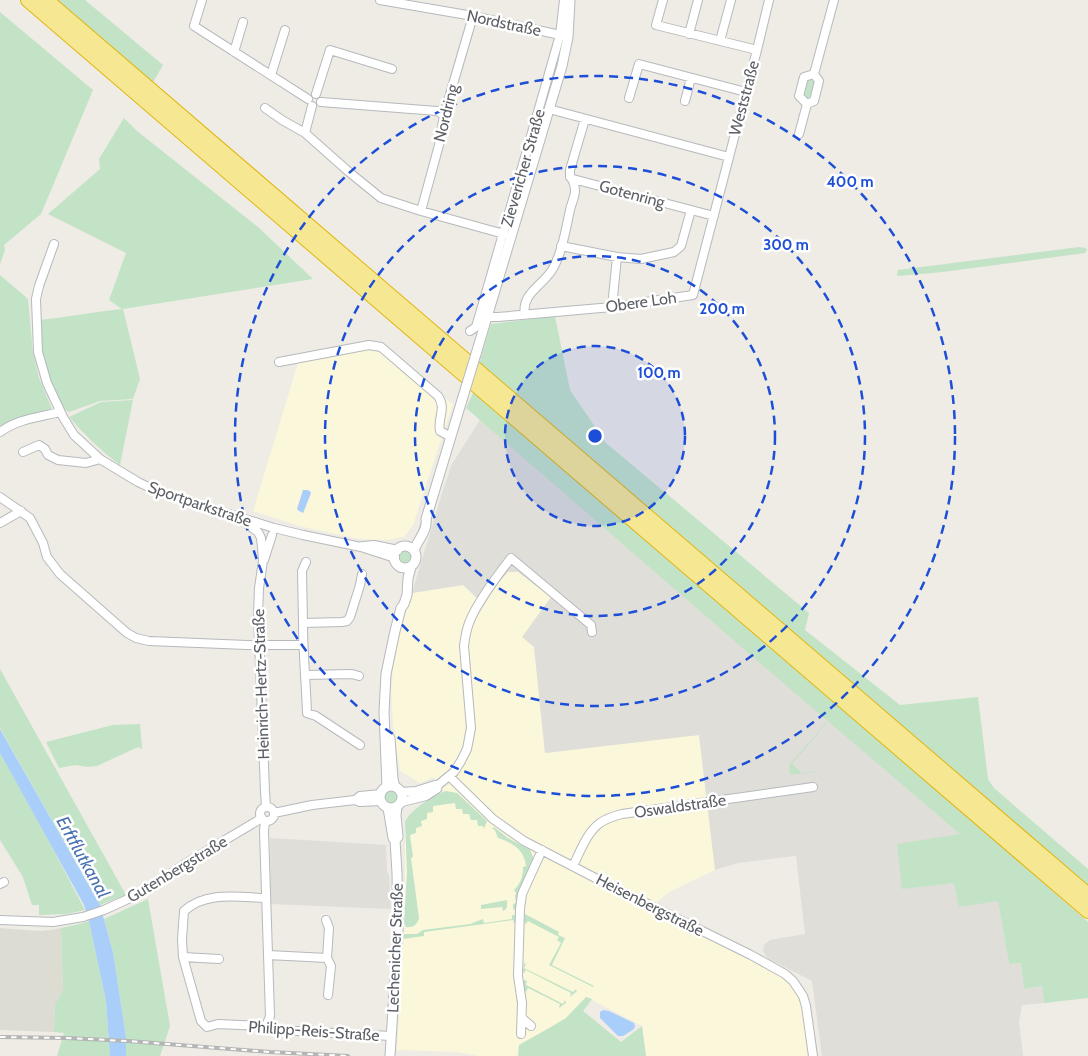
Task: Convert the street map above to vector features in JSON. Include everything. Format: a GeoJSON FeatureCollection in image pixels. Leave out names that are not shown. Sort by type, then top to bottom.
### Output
{"type":"FeatureCollection","features":[{"type":"Feature","properties":{"kind":"highway"},"geometry":{"type":"LineString","coordinates":[[28,0],[1088,911]]}},
{"type":"Feature","properties":{"kind":"highway"},"geometry":{"type":"LineString","coordinates":[[46,0],[1088,896]]}},
{"type":"Feature","properties":{"kind":"street"},"geometry":{"type":"LineString","coordinates":[[202,0],[194,26],[271,75],[316,107],[320,104],[318,98],[330,50],[392,69]]}},
{"type":"Feature","properties":{"kind":"street","name":"Nordstraße"},"geometry":{"type":"LineString","coordinates":[[380,0],[473,16],[564,36]]}},
{"type":"Feature","properties":{"kind":"street","name":"Zievericher Straße"},"geometry":{"type":"LineString","coordinates":[[402,554],[426,519],[562,66],[564,0]]}},
{"type":"Feature","properties":{"kind":"street","name":"Zievericher Straße"},"geometry":{"type":"LineString","coordinates":[[470,331],[476,327],[564,36],[570,0]]}},
{"type":"Feature","properties":{"kind":"street"},"geometry":{"type":"LineString","coordinates":[[663,0],[656,25],[757,50]]}},
{"type":"Feature","properties":{"kind":"street"},"geometry":{"type":"LineString","coordinates":[[690,34],[698,0]]}},
{"type":"Feature","properties":{"kind":"street"},"geometry":{"type":"LineString","coordinates":[[720,42],[731,0]]}},
{"type":"Feature","properties":{"kind":"street","name":"Weststraße"},"geometry":{"type":"LineString","coordinates":[[719,196],[769,0]]}},
{"type":"Feature","properties":{"kind":"street"},"geometry":{"type":"LineString","coordinates":[[814,74],[834,0]]}},
{"type":"Feature","properties":{"kind":"street","name":"Nordring"},"geometry":{"type":"LineString","coordinates":[[421,211],[439,145],[444,115],[473,16]]}},
{"type":"Feature","properties":{"kind":"street"},"geometry":{"type":"LineString","coordinates":[[234,52],[243,22]]}},
{"type":"Feature","properties":{"kind":"street"},"geometry":{"type":"LineString","coordinates":[[271,75],[277,40],[285,30]]}},
{"type":"Feature","properties":{"kind":"street"},"geometry":{"type":"LineString","coordinates":[[629,98],[639,64],[746,92]]}},
{"type":"Feature","properties":{"kind":"street"},"geometry":{"type":"LineString","coordinates":[[807,104],[799,96],[804,77],[814,74]]}},
{"type":"Feature","properties":{"kind":"street"},"geometry":{"type":"LineString","coordinates":[[807,104],[814,101],[819,81],[814,74]]}},
{"type":"Feature","properties":{"kind":"street"},"geometry":{"type":"LineString","coordinates":[[685,101],[691,78]]}},
{"type":"Feature","properties":{"kind":"street"},"geometry":{"type":"LineString","coordinates":[[305,133],[311,95],[318,98],[437,111],[444,115]]}},
{"type":"Feature","properties":{"kind":"street"},"geometry":{"type":"LineString","coordinates":[[799,134],[807,104]]}},
{"type":"Feature","properties":{"kind":"street"},"geometry":{"type":"LineString","coordinates":[[265,108],[305,133],[381,198],[504,234]]}},
{"type":"Feature","properties":{"kind":"street"},"geometry":{"type":"LineString","coordinates":[[549,109],[729,157]]}},
{"type":"Feature","properties":{"kind":"street"},"geometry":{"type":"LineString","coordinates":[[525,314],[526,300],[552,270],[561,246],[575,190],[570,170],[585,119]]}},
{"type":"Feature","properties":{"kind":"street","name":"Gotenring"},"geometry":{"type":"LineString","coordinates":[[573,179],[714,216]]}},
{"type":"Feature","properties":{"kind":"street","name":"Obere Loh"},"geometry":{"type":"LineString","coordinates":[[487,317],[612,307],[694,295],[719,196]]}},
{"type":"Feature","properties":{"kind":"street"},"geometry":{"type":"LineString","coordinates":[[561,246],[617,257],[641,259],[674,252],[681,246],[691,210]]}},
{"type":"Feature","properties":{"kind":"street","name":"Sportparkstraße"},"geometry":{"type":"LineString","coordinates":[[54,244],[36,300],[38,352],[47,383],[60,412],[74,435],[100,458],[138,482],[159,492],[238,518],[303,535],[361,546],[374,545],[402,554]]}},
{"type":"Feature","properties":{"kind":"street"},"geometry":{"type":"LineString","coordinates":[[612,307],[617,257]]}},
{"type":"Feature","properties":{"kind":"street"},"geometry":{"type":"LineString","coordinates":[[279,362],[369,345],[381,348],[438,396],[442,406],[440,430],[451,437]]}},
{"type":"Feature","properties":{"kind":"street"},"geometry":{"type":"LineString","coordinates":[[0,432],[12,424],[60,412]]}},
{"type":"Feature","properties":{"kind":"street"},"geometry":{"type":"LineString","coordinates":[[23,452],[39,444],[48,455],[58,460],[86,463],[100,458]]}},
{"type":"Feature","properties":{"kind":"street"},"geometry":{"type":"LineString","coordinates":[[0,497],[30,518],[43,543],[47,557],[60,574],[127,633],[136,638],[149,641],[303,645]]}},
{"type":"Feature","properties":{"kind":"street"},"geometry":{"type":"LineString","coordinates":[[0,523],[21,511]]}},
{"type":"Feature","properties":{"kind":"street","name":"Heinrich-Hertz-Straße"},"geometry":{"type":"LineString","coordinates":[[238,518],[258,532],[261,538],[263,562]]}},
{"type":"Feature","properties":{"kind":"street","name":"Heinrich-Hertz-Straße"},"geometry":{"type":"LineString","coordinates":[[266,807],[252,645],[263,562],[272,536]]}},
{"type":"Feature","properties":{"kind":"street"},"geometry":{"type":"LineString","coordinates":[[402,554],[405,568],[411,566]]}},
{"type":"Feature","properties":{"kind":"street"},"geometry":{"type":"LineString","coordinates":[[402,554],[416,559],[411,566],[404,604],[401,608],[390,650],[386,674],[393,779],[389,792],[382,804],[396,805],[426,796],[437,789],[438,785],[449,776],[461,761],[470,737],[471,728],[464,646],[468,624],[497,576],[511,558],[591,625],[592,632]]}},
{"type":"Feature","properties":{"kind":"street"},"geometry":{"type":"LineString","coordinates":[[401,608],[402,554]]}},
{"type":"Feature","properties":{"kind":"street"},"geometry":{"type":"LineString","coordinates":[[306,562],[302,571],[303,645],[307,713],[316,716],[360,745]]}},
{"type":"Feature","properties":{"kind":"street"},"geometry":{"type":"LineString","coordinates":[[303,623],[347,621],[350,618],[362,574]]}},
{"type":"Feature","properties":{"kind":"street"},"geometry":{"type":"LineString","coordinates":[[305,674],[352,674],[359,676]]}},
{"type":"Feature","properties":{"kind":"street","name":"Heisenbergstraße"},"geometry":{"type":"LineString","coordinates":[[449,776],[493,819],[524,841],[785,974],[793,981],[803,996],[813,1056]]}},
{"type":"Feature","properties":{"kind":"street"},"geometry":{"type":"LineString","coordinates":[[274,813],[306,806],[354,800],[360,796],[416,791],[438,785]]}},
{"type":"Feature","properties":{"kind":"street","name":"Oswaldstraße"},"geometry":{"type":"LineString","coordinates":[[573,866],[586,839],[599,823],[609,818],[622,814],[813,787]]}},
{"type":"Feature","properties":{"kind":"street","name":"Lechenicher Straße"},"geometry":{"type":"LineString","coordinates":[[389,792],[402,795],[396,805],[398,837],[395,840],[398,929],[390,1056]]}},
{"type":"Feature","properties":{"kind":"street"},"geometry":{"type":"LineString","coordinates":[[268,1024],[270,1016],[264,831],[261,811],[266,807],[270,808],[274,813]]}},
{"type":"Feature","properties":{"kind":"street"},"geometry":{"type":"LineString","coordinates":[[263,819],[272,819],[274,813]]}},
{"type":"Feature","properties":{"kind":"street","name":"Gutenbergstraße"},"geometry":{"type":"LineString","coordinates":[[0,920],[53,922],[104,910],[154,885],[183,865],[263,819]]}},
{"type":"Feature","properties":{"kind":"street"},"geometry":{"type":"LineString","coordinates":[[521,1034],[522,1002],[518,976],[520,909],[525,888],[542,850]]}},
{"type":"Feature","properties":{"kind":"street"},"geometry":{"type":"LineString","coordinates":[[219,959],[183,957],[184,911],[189,907],[215,897],[265,898]]}},
{"type":"Feature","properties":{"kind":"street"},"geometry":{"type":"LineString","coordinates":[[326,920],[329,928],[327,958],[331,966],[328,994]]}},
{"type":"Feature","properties":{"kind":"street"},"geometry":{"type":"LineString","coordinates":[[268,955],[327,958]]}},
{"type":"Feature","properties":{"kind":"street","name":"Philipp-Reis-Straße"},"geometry":{"type":"LineString","coordinates":[[183,957],[202,1021],[207,1027],[218,1024],[261,1026],[268,1024],[279,1030],[391,1036]]}},
{"type":"Feature","properties":{"kind":"street"},"geometry":{"type":"LineString","coordinates":[[522,1018],[531,1026]]}},
{"type":"Feature","properties":{"kind":"shaded area"},"geometry":{"type":"Polygon","coordinates":[[[373,347],[453,404],[413,525],[404,537],[387,540],[359,539],[299,526],[253,511],[298,363],[373,347]]]}},
{"type":"Feature","properties":{"kind":"shaded area"},"geometry":{"type":"Polygon","coordinates":[[[480,420],[961,834],[902,888],[954,883],[998,901],[1009,964],[1021,963],[1024,989],[1042,986],[1044,1003],[1022,1005],[1019,1022],[1023,1056],[822,1056],[812,981],[767,958],[763,951],[764,945],[770,940],[805,934],[796,856],[738,863],[715,870],[699,735],[545,753],[534,647],[522,637],[551,597],[518,572],[508,572],[497,584],[485,603],[463,585],[412,593],[452,464],[480,420]]]}},
{"type":"Feature","properties":{"kind":"shaded area"},"geometry":{"type":"Polygon","coordinates":[[[508,572],[518,572],[551,597],[534,647],[545,753],[699,735],[715,870],[669,892],[649,909],[788,981],[799,997],[809,1056],[646,1056],[642,1026],[586,997],[566,1018],[519,1045],[518,1056],[478,1056],[457,1052],[397,1050],[405,921],[405,827],[416,810],[444,791],[434,777],[420,783],[400,771],[393,724],[391,692],[393,667],[399,637],[412,593],[463,585],[485,603],[497,584],[508,572]]]}},
{"type":"Feature","properties":{"kind":"shaded area"},"geometry":{"type":"Polygon","coordinates":[[[270,838],[386,845],[391,909],[271,904],[270,838]]]}},
{"type":"Feature","properties":{"kind":"shaded area"},"geometry":{"type":"Polygon","coordinates":[[[0,928],[39,931],[61,928],[63,991],[55,1004],[54,1032],[0,1030],[0,928]]]}},
{"type":"Feature","properties":{"kind":"green space"},"geometry":{"type":"Polygon","coordinates":[[[52,0],[85,0],[163,65],[152,84],[52,0]]]}},
{"type":"Feature","properties":{"kind":"green space"},"geometry":{"type":"Polygon","coordinates":[[[0,12],[93,90],[41,214],[4,245],[5,250],[0,264],[0,12]]]}},
{"type":"Feature","properties":{"kind":"green space"},"geometry":{"type":"Polygon","coordinates":[[[809,79],[814,81],[814,86],[812,94],[807,99],[804,95],[809,79]]]}},
{"type":"Feature","properties":{"kind":"green space"},"geometry":{"type":"Polygon","coordinates":[[[124,118],[137,131],[258,227],[313,279],[123,309],[140,379],[133,399],[100,401],[69,412],[55,394],[45,367],[40,348],[40,320],[122,309],[109,300],[126,253],[48,214],[100,169],[99,159],[124,118]]]}},
{"type":"Feature","properties":{"kind":"green space"},"geometry":{"type":"Polygon","coordinates":[[[1079,247],[1086,248],[1087,250],[1085,253],[943,272],[897,276],[898,270],[1079,247]]]}},
{"type":"Feature","properties":{"kind":"green space"},"geometry":{"type":"Polygon","coordinates":[[[0,275],[28,299],[33,353],[39,378],[52,409],[14,419],[0,426],[0,275]]]}},
{"type":"Feature","properties":{"kind":"green space"},"geometry":{"type":"Polygon","coordinates":[[[555,316],[570,390],[606,443],[809,613],[805,630],[900,705],[978,697],[988,779],[994,788],[1088,869],[1088,886],[479,364],[491,324],[555,316]]]}},
{"type":"Feature","properties":{"kind":"green space"},"geometry":{"type":"Polygon","coordinates":[[[474,391],[1088,922],[1088,998],[1044,1003],[1042,986],[1024,989],[1021,963],[1009,964],[998,901],[959,907],[954,883],[902,889],[897,844],[960,834],[466,408],[474,391]]]}},
{"type":"Feature","properties":{"kind":"green space"},"geometry":{"type":"Polygon","coordinates":[[[133,400],[120,465],[93,442],[69,417],[101,402],[133,400]]]}},
{"type":"Feature","properties":{"kind":"green space"},"geometry":{"type":"Polygon","coordinates":[[[405,550],[410,552],[412,557],[410,562],[405,564],[400,562],[398,557],[400,552],[405,550]]]}},
{"type":"Feature","properties":{"kind":"green space"},"geometry":{"type":"Polygon","coordinates":[[[0,669],[126,895],[100,905],[0,728],[0,669]]]}},
{"type":"Feature","properties":{"kind":"green space"},"geometry":{"type":"Polygon","coordinates":[[[827,722],[792,764],[802,773],[814,771],[822,778],[814,772],[790,775],[789,765],[827,722]]]}},
{"type":"Feature","properties":{"kind":"green space"},"geometry":{"type":"Polygon","coordinates":[[[140,724],[142,749],[138,747],[97,766],[75,765],[59,768],[46,742],[113,725],[140,724]]]}},
{"type":"Feature","properties":{"kind":"green space"},"geometry":{"type":"Polygon","coordinates":[[[0,753],[85,910],[67,914],[39,915],[39,905],[32,905],[23,877],[0,840],[0,753]]]}},
{"type":"Feature","properties":{"kind":"green space"},"geometry":{"type":"Polygon","coordinates":[[[392,790],[397,792],[399,797],[397,802],[392,804],[387,802],[385,797],[387,792],[392,790]]]}},
{"type":"Feature","properties":{"kind":"green space"},"geometry":{"type":"Polygon","coordinates":[[[446,791],[457,793],[487,821],[484,829],[483,826],[478,826],[477,820],[471,820],[469,814],[463,814],[462,809],[456,809],[455,803],[433,806],[433,812],[427,813],[427,819],[421,821],[422,826],[416,828],[416,833],[410,835],[419,918],[414,926],[406,927],[404,923],[407,872],[405,822],[423,804],[446,791]]]}},
{"type":"Feature","properties":{"kind":"green space"},"geometry":{"type":"Polygon","coordinates":[[[494,827],[508,838],[530,850],[533,857],[532,865],[521,886],[515,910],[513,909],[513,904],[516,903],[516,893],[514,890],[521,879],[523,867],[526,866],[525,860],[517,848],[498,838],[495,830],[492,829],[494,827]]]}},
{"type":"Feature","properties":{"kind":"green space"},"geometry":{"type":"Polygon","coordinates":[[[148,899],[170,1026],[160,1056],[126,1056],[126,1037],[113,952],[104,919],[148,899]]]}},
{"type":"Feature","properties":{"kind":"green space"},"geometry":{"type":"Polygon","coordinates":[[[507,900],[506,908],[503,911],[502,907],[481,909],[481,905],[507,900]]]}},
{"type":"Feature","properties":{"kind":"green space"},"geometry":{"type":"Polygon","coordinates":[[[525,914],[559,932],[558,935],[565,938],[552,965],[593,987],[549,965],[561,943],[557,940],[559,937],[528,921],[526,924],[524,922],[525,914]]]}},
{"type":"Feature","properties":{"kind":"green space"},"geometry":{"type":"Polygon","coordinates":[[[512,915],[516,916],[514,923],[513,920],[424,932],[424,936],[403,939],[404,934],[417,934],[423,930],[470,924],[483,919],[484,923],[512,919],[512,915]]]}},
{"type":"Feature","properties":{"kind":"green space"},"geometry":{"type":"Polygon","coordinates":[[[89,921],[106,1001],[110,1056],[57,1056],[64,1033],[54,1032],[55,1004],[63,991],[61,928],[89,921]]]}},
{"type":"Feature","properties":{"kind":"green space"},"geometry":{"type":"Polygon","coordinates":[[[524,963],[526,964],[524,968],[573,992],[576,989],[577,991],[570,997],[571,993],[526,970],[524,973],[523,972],[524,963]]]}},
{"type":"Feature","properties":{"kind":"green space"},"geometry":{"type":"Polygon","coordinates":[[[524,980],[527,981],[526,985],[563,1004],[565,1000],[566,1003],[559,1008],[560,1004],[528,988],[526,992],[524,980]]]}},
{"type":"Feature","properties":{"kind":"green space"},"geometry":{"type":"Polygon","coordinates":[[[586,997],[592,999],[583,1011],[621,1042],[642,1026],[646,1056],[518,1056],[519,1045],[566,1018],[586,997]]]}},
{"type":"Feature","properties":{"kind":"water"},"geometry":{"type":"Polygon","coordinates":[[[303,490],[310,491],[311,493],[303,513],[297,509],[303,490]]]}},
{"type":"Feature","properties":{"kind":"water"},"geometry":{"type":"Polygon","coordinates":[[[0,729],[100,905],[113,952],[126,1037],[126,1056],[110,1056],[106,1001],[84,905],[0,753],[0,729]]]}},
{"type":"Feature","properties":{"kind":"water"},"geometry":{"type":"Polygon","coordinates":[[[603,1010],[634,1023],[634,1029],[623,1036],[618,1036],[600,1018],[600,1012],[603,1010]]]}},
{"type":"Feature","properties":{"kind":"railway"},"geometry":{"type":"LineString","coordinates":[[0,1037],[128,1041],[348,1056]]}},
{"type":"Feature","properties":{"kind":"water label","name":"Erftflutkanal"},"geometry":{"type":"Point","coordinates":[83,857]}}]}
